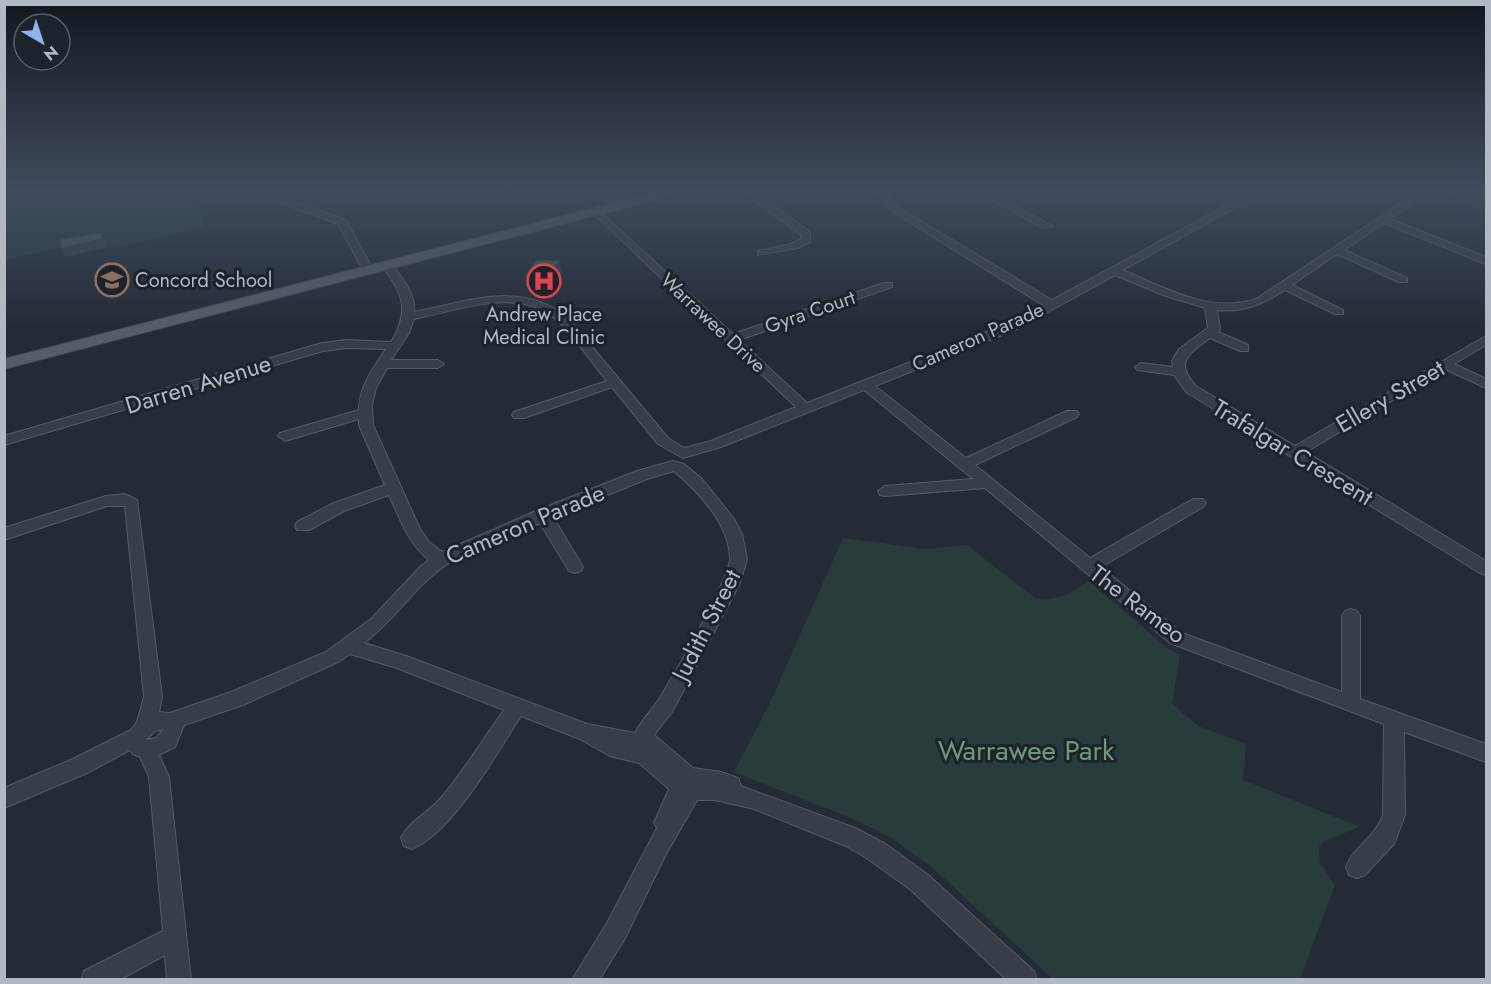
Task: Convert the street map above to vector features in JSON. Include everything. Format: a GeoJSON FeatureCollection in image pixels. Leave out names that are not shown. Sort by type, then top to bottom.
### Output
{"type":"FeatureCollection","features":[{"type":"Feature","properties":{"kind":"main road"},"geometry":{"type":"LineString","coordinates":[[4,364],[500,236]]}},
{"type":"Feature","properties":{"kind":"street"},"geometry":{"type":"LineString","coordinates":[[350,236],[368,270]]}},
{"type":"Feature","properties":{"kind":"street","name":"Warrawee Drive"},"geometry":{"type":"LineString","coordinates":[[622,236],[805,409]]}},
{"type":"Feature","properties":{"kind":"street"},"geometry":{"type":"LineString","coordinates":[[762,253],[799,245],[806,240],[806,236]]}},
{"type":"Feature","properties":{"kind":"street"},"geometry":{"type":"LineString","coordinates":[[939,236],[1052,305]]}},
{"type":"Feature","properties":{"kind":"street","name":"Cameron Parade"},"geometry":{"type":"LineString","coordinates":[[142,740],[156,721],[169,729],[315,666],[363,634],[440,560],[474,542],[1011,327],[1179,236]]}},
{"type":"Feature","properties":{"kind":"street"},"geometry":{"type":"LineString","coordinates":[[1117,270],[1182,298],[1210,305],[1232,307],[1255,303],[1357,236]]}},
{"type":"Feature","properties":{"kind":"street"},"geometry":{"type":"LineString","coordinates":[[1424,236],[1486,261]]}},
{"type":"Feature","properties":{"kind":"street"},"geometry":{"type":"LineString","coordinates":[[1336,250],[1403,280]]}},
{"type":"Feature","properties":{"kind":"street"},"geometry":{"type":"LineString","coordinates":[[387,265],[407,297],[409,316],[369,388],[364,413],[371,439],[417,539],[440,560]]}},
{"type":"Feature","properties":{"kind":"street","name":"Gyra Court"},"geometry":{"type":"LineString","coordinates":[[731,339],[888,285]]}},
{"type":"Feature","properties":{"kind":"street"},"geometry":{"type":"LineString","coordinates":[[1284,285],[1338,312]]}},
{"type":"Feature","properties":{"kind":"street","name":"Judith Street"},"geometry":{"type":"LineString","coordinates":[[409,316],[490,300],[510,299],[538,303],[559,315],[728,523],[736,540],[739,559],[732,583],[664,706],[656,737],[645,746]]}},
{"type":"Feature","properties":{"kind":"street"},"geometry":{"type":"LineString","coordinates":[[1141,367],[1179,372],[1180,356],[1210,333],[1214,326],[1210,305]]}},
{"type":"Feature","properties":{"kind":"street"},"geometry":{"type":"LineString","coordinates":[[1210,333],[1244,348]]}},
{"type":"Feature","properties":{"kind":"street","name":"Ellery Street"},"geometry":{"type":"LineString","coordinates":[[1294,453],[1486,340]]}},
{"type":"Feature","properties":{"kind":"street","name":"Darren Avenue"},"geometry":{"type":"LineString","coordinates":[[4,441],[322,347],[347,344],[394,346]]}},
{"type":"Feature","properties":{"kind":"street"},"geometry":{"type":"LineString","coordinates":[[381,364],[438,364]]}},
{"type":"Feature","properties":{"kind":"street"},"geometry":{"type":"LineString","coordinates":[[1444,364],[1486,384]]}},
{"type":"Feature","properties":{"kind":"street","name":"Trafalgar Crescent"},"geometry":{"type":"LineString","coordinates":[[1179,372],[1185,383],[1199,395],[1486,569]]}},
{"type":"Feature","properties":{"kind":"street"},"geometry":{"type":"LineString","coordinates":[[519,415],[615,382]]}},
{"type":"Feature","properties":{"kind":"street","name":"The Rameo"},"geometry":{"type":"LineString","coordinates":[[868,384],[1167,632],[1183,641],[1486,753]]}},
{"type":"Feature","properties":{"kind":"street"},"geometry":{"type":"LineString","coordinates":[[285,436],[364,413]]}},
{"type":"Feature","properties":{"kind":"street"},"geometry":{"type":"LineString","coordinates":[[965,464],[1072,414]]}},
{"type":"Feature","properties":{"kind":"street"},"geometry":{"type":"LineString","coordinates":[[885,491],[988,483]]}},
{"type":"Feature","properties":{"kind":"street"},"geometry":{"type":"LineString","coordinates":[[303,526],[339,507],[393,488]]}},
{"type":"Feature","properties":{"kind":"street"},"geometry":{"type":"LineString","coordinates":[[4,534],[106,501],[120,498],[129,501],[133,509],[153,697],[142,740],[159,777]]}},
{"type":"Feature","properties":{"kind":"street"},"geometry":{"type":"LineString","coordinates":[[1088,567],[1198,503]]}},
{"type":"Feature","properties":{"kind":"street"},"geometry":{"type":"LineString","coordinates":[[543,514],[575,567]]}},
{"type":"Feature","properties":{"kind":"street"},"geometry":{"type":"LineString","coordinates":[[1351,616],[1351,703]]}},
{"type":"Feature","properties":{"kind":"street"},"geometry":{"type":"LineString","coordinates":[[363,634],[400,661]]}},
{"type":"Feature","properties":{"kind":"street"},"geometry":{"type":"LineString","coordinates":[[348,646],[400,661],[586,733],[617,750],[645,746],[689,785],[754,799],[855,839],[898,865],[941,901],[1025,980]]}},
{"type":"Feature","properties":{"kind":"street"},"geometry":{"type":"LineString","coordinates":[[153,697],[169,729],[159,777],[179,980]]}},
{"type":"Feature","properties":{"kind":"street"},"geometry":{"type":"LineString","coordinates":[[412,838],[438,817],[450,803],[517,707]]}},
{"type":"Feature","properties":{"kind":"street"},"geometry":{"type":"LineString","coordinates":[[1357,867],[1386,836],[1394,815],[1394,719]]}},
{"type":"Feature","properties":{"kind":"street"},"geometry":{"type":"LineString","coordinates":[[4,798],[142,740]]}},
{"type":"Feature","properties":{"kind":"street"},"geometry":{"type":"LineString","coordinates":[[584,980],[615,933],[660,843],[689,798],[689,785]]}},
{"type":"Feature","properties":{"kind":"street"},"geometry":{"type":"LineString","coordinates":[[93,980],[175,937]]}},
{"type":"Feature","properties":{"kind":"green space"},"geometry":{"type":"Polygon","coordinates":[[[5,236],[167,236],[111,249],[105,238],[5,260],[5,236]]]}},
{"type":"Feature","properties":{"kind":"green space","name":"Warrawee Park"},"geometry":{"type":"Polygon","coordinates":[[[843,538],[926,549],[967,545],[1036,599],[1064,596],[1089,581],[1167,648],[1180,654],[1172,704],[1198,726],[1246,744],[1243,780],[1360,827],[1324,841],[1319,847],[1320,863],[1335,885],[1300,979],[1053,979],[933,868],[890,837],[851,818],[734,772],[770,703],[843,538]]]}},
{"type":"Feature","properties":{"kind":"building"},"geometry":{"type":"Polygon","coordinates":[[[103,236],[103,239],[61,249],[60,239],[103,236]]]}},
{"type":"Feature","properties":{"kind":"building"},"geometry":{"type":"Polygon","coordinates":[[[536,260],[560,261],[545,279],[526,276],[536,260]]]}},
{"type":"Feature","properties":{"kind":"place","name":"Concord School"},"geometry":{"type":"Point","coordinates":[112,280]}},
{"type":"Feature","properties":{"kind":"place","name":"Andrew Place Medical Clinic"},"geometry":{"type":"Point","coordinates":[544,281]}}]}
